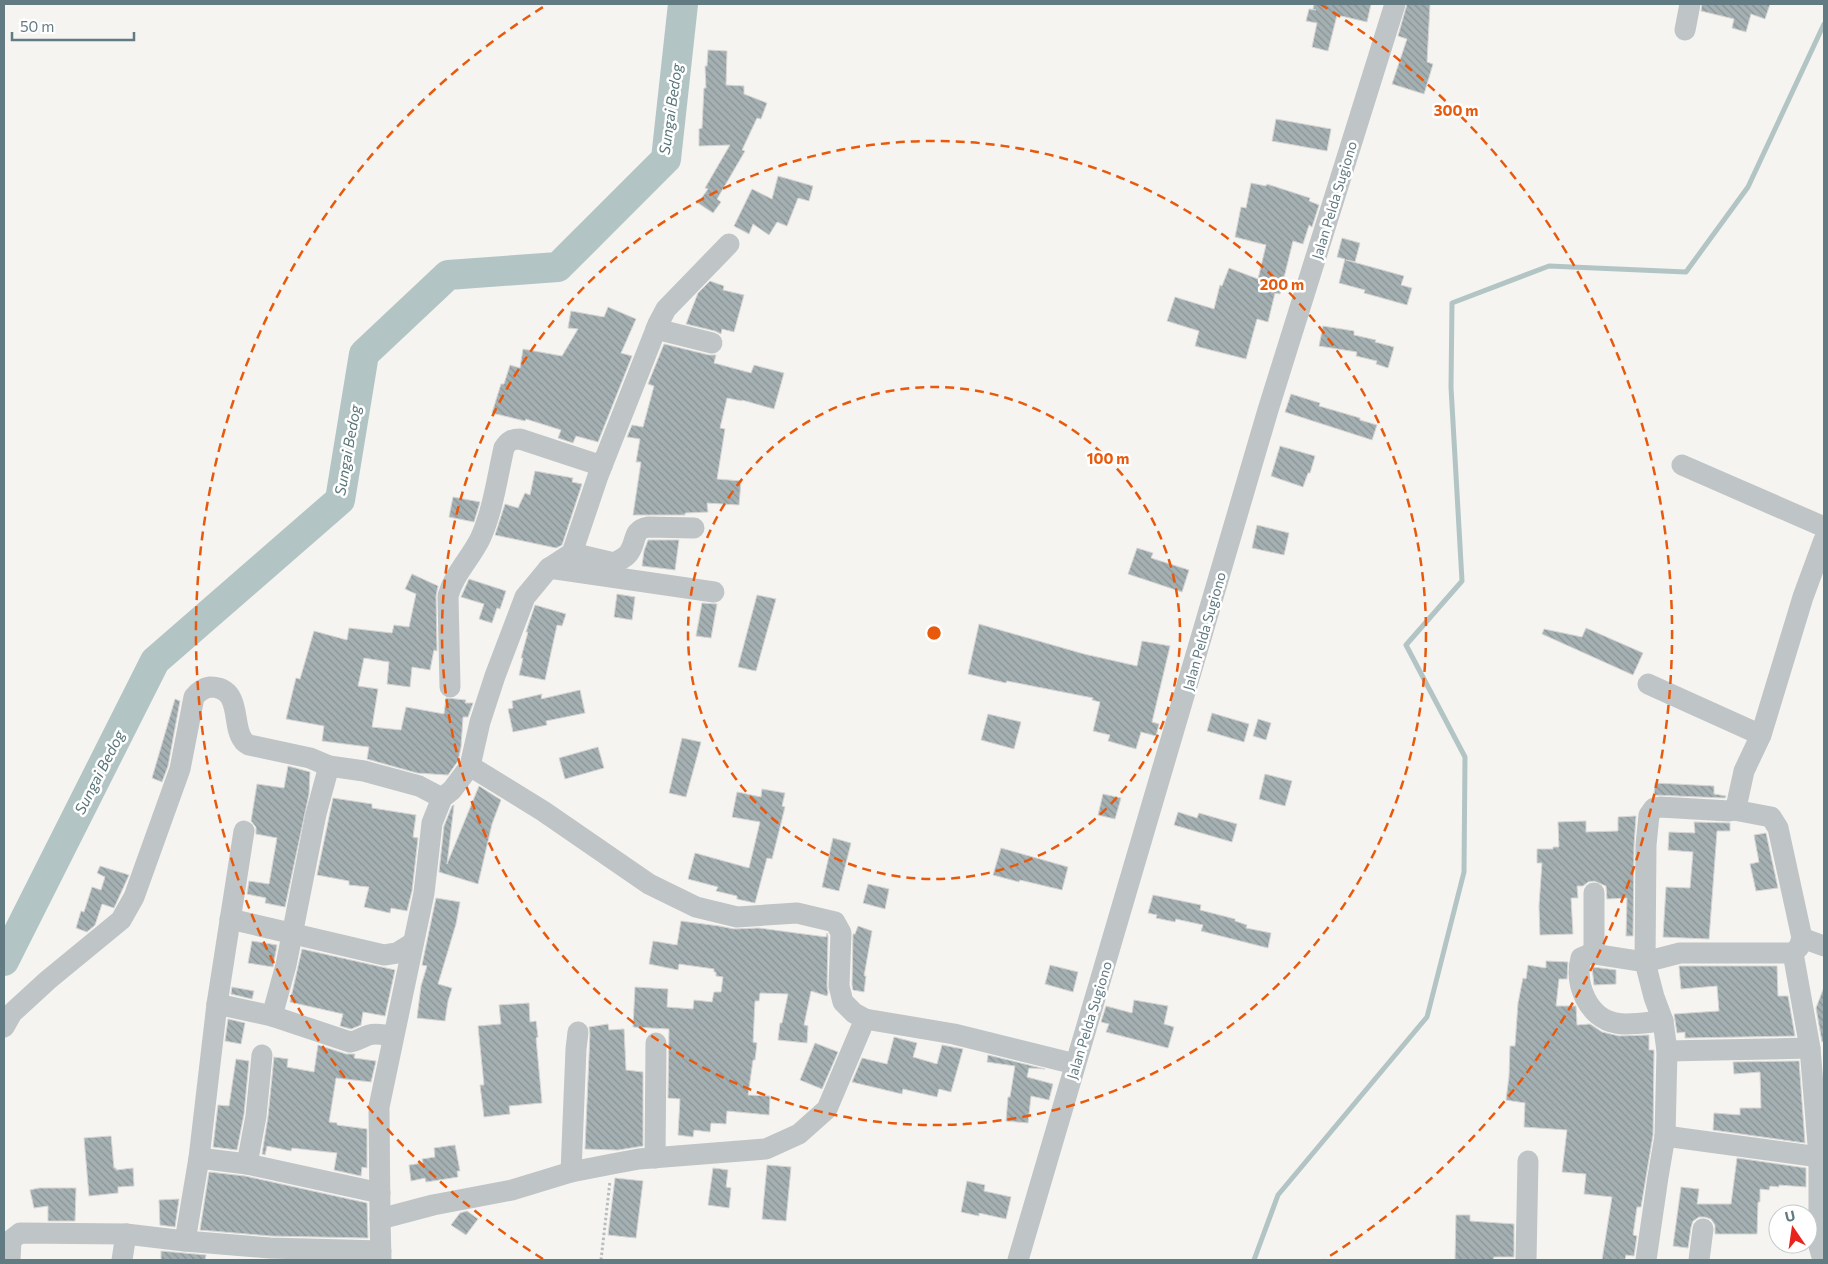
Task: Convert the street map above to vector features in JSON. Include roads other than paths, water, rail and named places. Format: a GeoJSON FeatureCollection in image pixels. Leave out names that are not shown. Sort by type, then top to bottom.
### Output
{"type":"FeatureCollection","features":[{"type":"Feature","properties":{"kind":"street","name":"Jalan Pelda Sugiono"},"geometry":{"type":"LineString","coordinates":[[1018,1260],[1268,410],[1395,4]]}},
{"type":"Feature","properties":{"kind":"street"},"geometry":{"type":"LineString","coordinates":[[1685,30],[1690,4]]}},
{"type":"Feature","properties":{"kind":"street"},"geometry":{"type":"LineString","coordinates":[[8,1243],[20,1233],[126,1234],[185,1241],[381,1256],[379,1107],[424,893],[432,823],[442,798],[452,790],[470,766],[480,722],[489,694],[525,597],[548,568],[572,553],[602,466],[656,329],[666,309],[729,244]]}},
{"type":"Feature","properties":{"kind":"street"},"geometry":{"type":"LineString","coordinates":[[656,329],[712,343]]}},
{"type":"Feature","properties":{"kind":"street"},"geometry":{"type":"LineString","coordinates":[[450,687],[448,596],[452,583],[479,541],[487,523],[507,442],[513,439],[520,439],[602,466]]}},
{"type":"Feature","properties":{"kind":"street"},"geometry":{"type":"LineString","coordinates":[[1682,465],[1824,527]]}},
{"type":"Feature","properties":{"kind":"street"},"geometry":{"type":"LineString","coordinates":[[572,553],[614,563],[630,552],[637,532],[641,528],[694,528]]}},
{"type":"Feature","properties":{"kind":"street"},"geometry":{"type":"LineString","coordinates":[[1734,810],[1744,771],[1761,735],[1803,597],[1824,540]]}},
{"type":"Feature","properties":{"kind":"street"},"geometry":{"type":"LineString","coordinates":[[548,568],[714,592]]}},
{"type":"Feature","properties":{"kind":"street"},"geometry":{"type":"LineString","coordinates":[[1648,684],[1761,735]]}},
{"type":"Feature","properties":{"kind":"street"},"geometry":{"type":"LineString","coordinates":[[4,1027],[12,1013],[121,920],[134,897],[180,768],[194,697],[199,691],[207,687],[216,688],[224,691],[231,697],[237,714],[240,734],[249,745],[310,758],[329,766],[364,771],[419,786],[442,798]]}},
{"type":"Feature","properties":{"kind":"street"},"geometry":{"type":"LineString","coordinates":[[272,1016],[293,935],[315,822],[329,766]]}},
{"type":"Feature","properties":{"kind":"street"},"geometry":{"type":"LineString","coordinates":[[470,766],[543,811],[649,884],[696,907],[737,917],[797,913],[835,922],[841,934],[839,986],[843,1002],[854,1013],[865,1019],[954,1034],[1075,1064]]}},
{"type":"Feature","properties":{"kind":"street"},"geometry":{"type":"LineString","coordinates":[[1646,1260],[1665,1136],[1667,1051],[1663,1021],[1654,997],[1645,962],[1646,844],[1649,814],[1654,808],[1660,807],[1734,810],[1771,818],[1778,828],[1797,946],[1810,1048],[1820,1157],[1819,1246],[1824,1260]]}},
{"type":"Feature","properties":{"kind":"street"},"geometry":{"type":"LineString","coordinates":[[185,1241],[199,1158],[218,1004],[244,831]]}},
{"type":"Feature","properties":{"kind":"street"},"geometry":{"type":"LineString","coordinates":[[1594,893],[1594,954]]}},
{"type":"Feature","properties":{"kind":"street"},"geometry":{"type":"LineString","coordinates":[[230,920],[384,955],[398,953],[413,943]]}},
{"type":"Feature","properties":{"kind":"street"},"geometry":{"type":"LineString","coordinates":[[1663,1021],[1616,1024],[1600,1017],[1583,997],[1579,966],[1581,958],[1594,954],[1645,962],[1680,954],[1824,946]]}},
{"type":"Feature","properties":{"kind":"street"},"geometry":{"type":"LineString","coordinates":[[218,1004],[272,1016],[350,1042],[368,1035],[393,1037]]}},
{"type":"Feature","properties":{"kind":"street"},"geometry":{"type":"LineString","coordinates":[[380,1218],[433,1205],[512,1190],[571,1172],[612,1164],[655,1158],[766,1148],[799,1134],[827,1108],[865,1019]]}},
{"type":"Feature","properties":{"kind":"street"},"geometry":{"type":"LineString","coordinates":[[571,1172],[578,1032]]}},
{"type":"Feature","properties":{"kind":"street"},"geometry":{"type":"LineString","coordinates":[[655,1158],[656,1042]]}},
{"type":"Feature","properties":{"kind":"street"},"geometry":{"type":"LineString","coordinates":[[1667,1051],[1810,1048]]}},
{"type":"Feature","properties":{"kind":"street"},"geometry":{"type":"LineString","coordinates":[[247,1164],[256,1116],[262,1055]]}},
{"type":"Feature","properties":{"kind":"street"},"geometry":{"type":"LineString","coordinates":[[1665,1136],[1820,1157]]}},
{"type":"Feature","properties":{"kind":"street"},"geometry":{"type":"LineString","coordinates":[[199,1158],[247,1164],[380,1193]]}},
{"type":"Feature","properties":{"kind":"street"},"geometry":{"type":"LineString","coordinates":[[1526,1260],[1528,1161]]}},
{"type":"Feature","properties":{"kind":"street"},"geometry":{"type":"LineString","coordinates":[[1699,1260],[1703,1229]]}},
{"type":"Feature","properties":{"kind":"street"},"geometry":{"type":"LineString","coordinates":[[122,1260],[126,1234]]}},
{"type":"Feature","properties":{"kind":"waterway","name":"Sungai Bedog"},"geometry":{"type":"LineString","coordinates":[[4,961],[155,661],[340,500],[364,354],[448,275],[558,267],[666,159],[683,4]]}},
{"type":"Feature","properties":{"kind":"waterway"},"geometry":{"type":"LineString","coordinates":[[1254,1260],[1278,1195],[1427,1017],[1464,872],[1465,757],[1406,645],[1462,581],[1451,387],[1452,303],[1549,266],[1686,272],[1748,187],[1824,24]]}}]}
